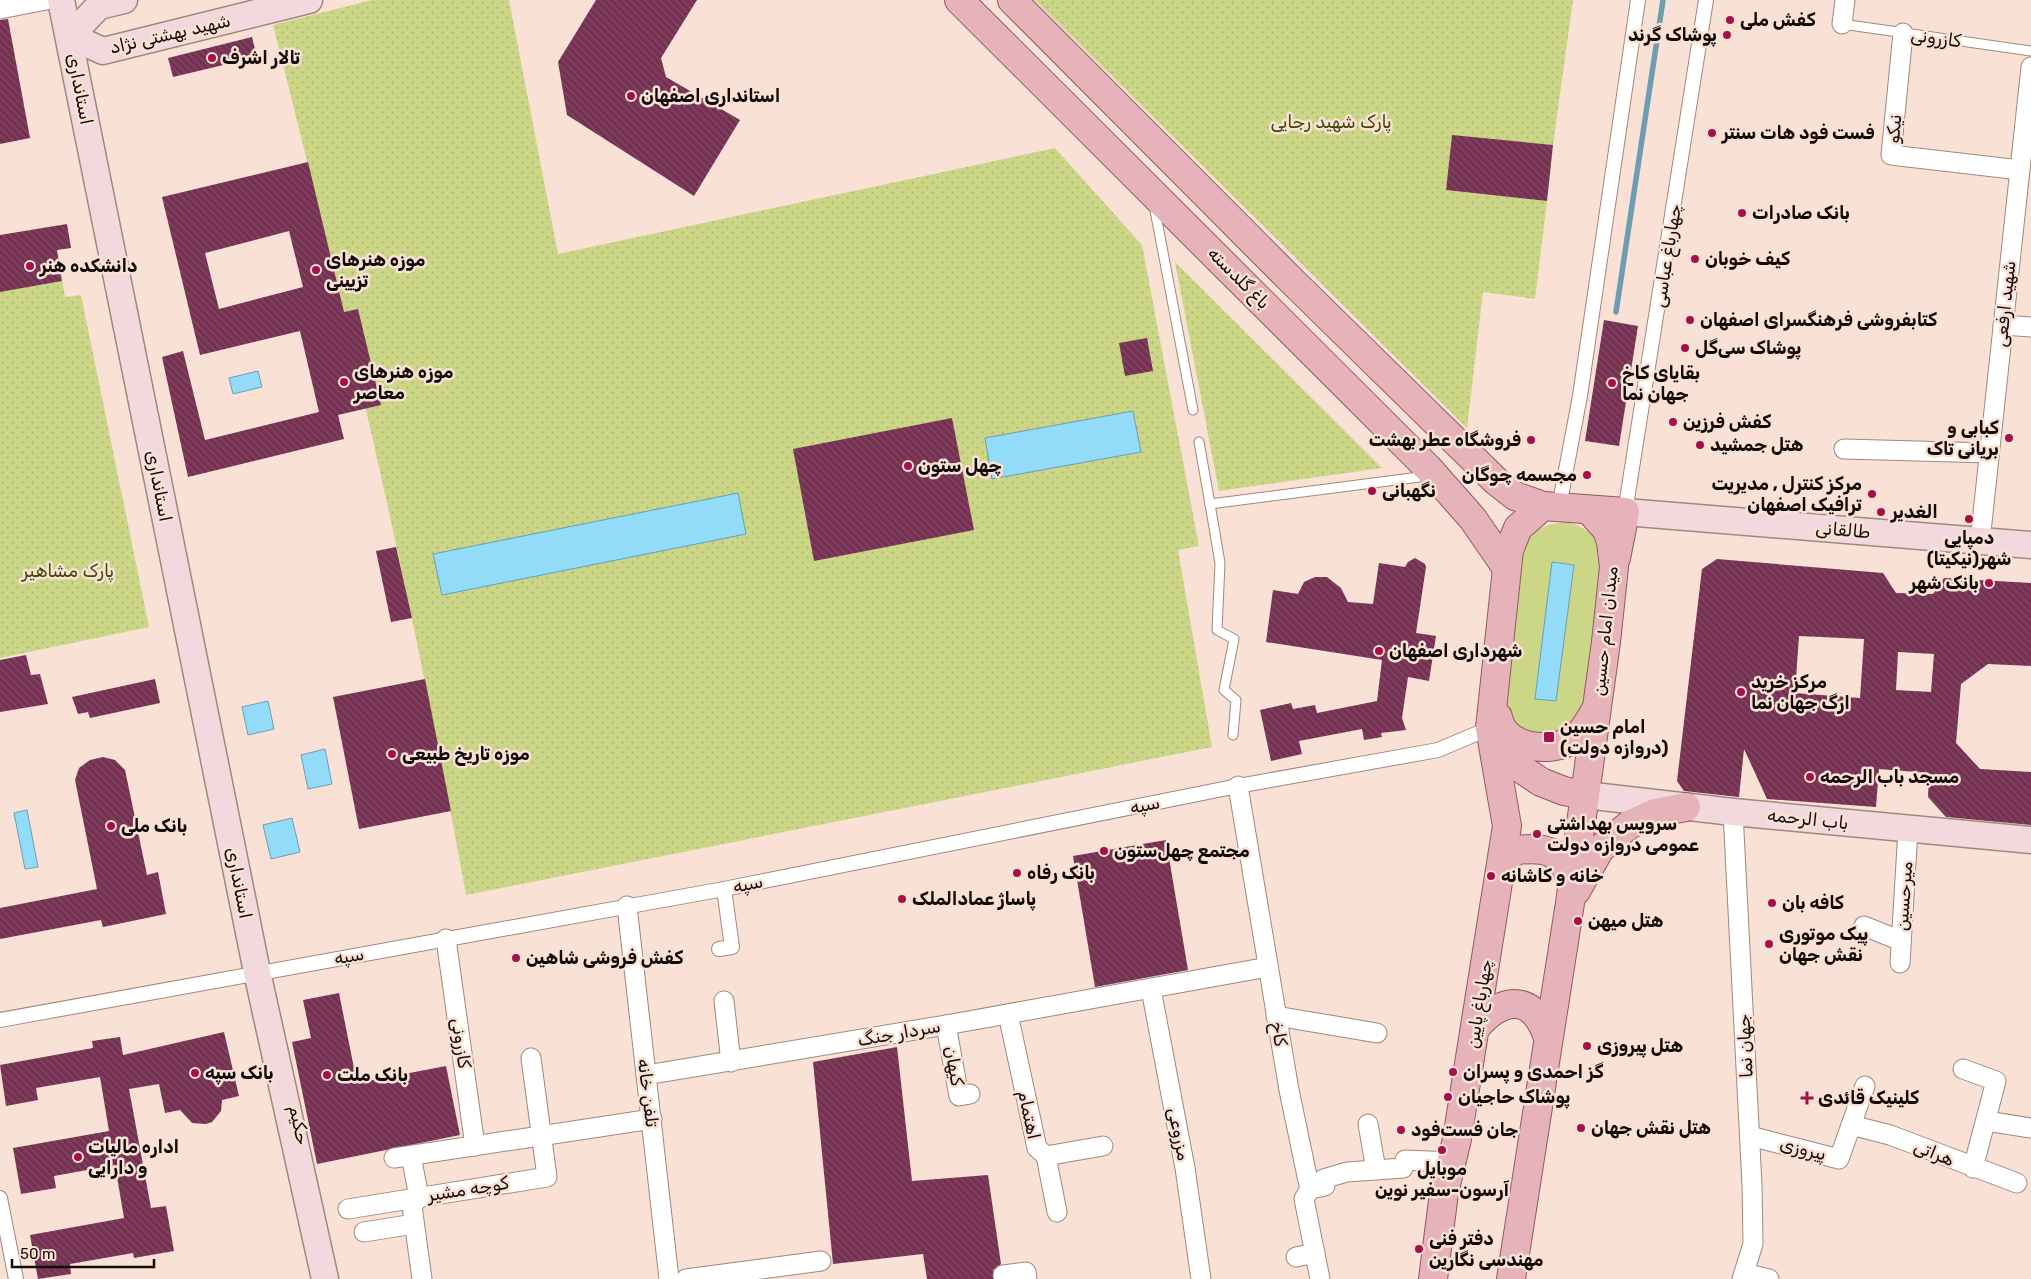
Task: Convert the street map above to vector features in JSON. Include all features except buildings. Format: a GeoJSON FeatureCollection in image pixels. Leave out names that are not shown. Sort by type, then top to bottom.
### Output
{"type":"FeatureCollection","features":[{"type":"Feature","properties":{"kind":"main road","name":"استانداری"},"geometry":{"type":"LineString","coordinates":[[61,0],[70,36],[261,971]]}},
{"type":"Feature","properties":{"kind":"main road"},"geometry":{"type":"LineString","coordinates":[[70,36],[99,6],[124,0]]}},
{"type":"Feature","properties":{"kind":"main road","name":"شهید بهشتی نژاد"},"geometry":{"type":"LineString","coordinates":[[70,36],[102,51],[309,0]]}},
{"type":"Feature","properties":{"kind":"main road","name":"باغ گلدسته"},"geometry":{"type":"LineString","coordinates":[[958,0],[1151,190],[1434,475],[1473,519],[1506,567]]}},
{"type":"Feature","properties":{"kind":"main road","name":"باغ گلدسته"},"geometry":{"type":"LineString","coordinates":[[1012,0],[1385,374],[1497,482],[1515,496],[1551,507]]}},
{"type":"Feature","properties":{"kind":"main road"},"geometry":{"type":"LineString","coordinates":[[1021,61],[1046,35]]}},
{"type":"Feature","properties":{"kind":"main road"},"geometry":{"type":"LineString","coordinates":[[1359,398],[1385,374]]}},
{"type":"Feature","properties":{"kind":"main road"},"geometry":{"type":"LineString","coordinates":[[1551,507],[1625,512],[1614,567]]}},
{"type":"Feature","properties":{"kind":"main road","name":"میدان امام حسین"},"geometry":{"type":"LineString","coordinates":[[1490,728],[1509,550],[1518,528],[1551,507]]}},
{"type":"Feature","properties":{"kind":"main road","name":"میدان امام حسین"},"geometry":{"type":"LineString","coordinates":[[1584,795],[1614,567],[1611,542],[1607,530],[1589,510]]}},
{"type":"Feature","properties":{"kind":"main road","name":"طالقانی"},"geometry":{"type":"LineString","coordinates":[[1625,512],[2031,545]]}},
{"type":"Feature","properties":{"kind":"main road","name":"میدان امام حسین"},"geometry":{"type":"LineString","coordinates":[[1494,693],[1500,725],[1516,740],[1535,747],[1549,748],[1575,739],[1585,729],[1597,707]]}},
{"type":"Feature","properties":{"kind":"main road"},"geometry":{"type":"LineString","coordinates":[[1490,728],[1506,754],[1520,768],[1540,782],[1564,791],[1584,795],[1571,892],[1511,1279]]}},
{"type":"Feature","properties":{"kind":"main road","name":"چهارباغ پایین"},"geometry":{"type":"LineString","coordinates":[[1432,1279],[1444,1193],[1452,1162],[1476,1026],[1507,826],[1490,728]]}},
{"type":"Feature","properties":{"kind":"main road","name":"باب الرحمه"},"geometry":{"type":"LineString","coordinates":[[1584,795],[1908,830],[2031,840]]}},
{"type":"Feature","properties":{"kind":"main road"},"geometry":{"type":"LineString","coordinates":[[1571,892],[1600,849],[1629,825],[1646,817],[1686,807]]}},
{"type":"Feature","properties":{"kind":"main road"},"geometry":{"type":"LineString","coordinates":[[1502,862],[1516,850],[1545,849],[1564,863],[1571,892]]}},
{"type":"Feature","properties":{"kind":"main road","name":"حکیم"},"geometry":{"type":"LineString","coordinates":[[261,971],[325,1279]]}},
{"type":"Feature","properties":{"kind":"main road"},"geometry":{"type":"LineString","coordinates":[[1476,1026],[1497,1007],[1511,1004],[1522,1005],[1534,1011],[1544,1024],[1548,1038]]}},
{"type":"Feature","properties":{"kind":"street"},"geometry":{"type":"LineString","coordinates":[[0,9],[46,0]]}},
{"type":"Feature","properties":{"kind":"street"},"geometry":{"type":"LineString","coordinates":[[1551,507],[1580,396],[1638,0]]}},
{"type":"Feature","properties":{"kind":"street","name":"چهارباغ عباسی"},"geometry":{"type":"LineString","coordinates":[[1625,512],[1706,0]]}},
{"type":"Feature","properties":{"kind":"street"},"geometry":{"type":"LineString","coordinates":[[1842,24],[1845,0]]}},
{"type":"Feature","properties":{"kind":"street","name":"نیکو"},"geometry":{"type":"LineString","coordinates":[[1903,33],[1892,155],[2020,170]]}},
{"type":"Feature","properties":{"kind":"street","name":"شهید ارفعی"},"geometry":{"type":"LineString","coordinates":[[1980,541],[2031,67]]}},
{"type":"Feature","properties":{"kind":"street"},"geometry":{"type":"LineString","coordinates":[[2003,325],[2031,327]]}},
{"type":"Feature","properties":{"kind":"street"},"geometry":{"type":"LineString","coordinates":[[1844,449],[1989,453]]}},
{"type":"Feature","properties":{"kind":"street","name":"سپه"},"geometry":{"type":"LineString","coordinates":[[0,1020],[261,971],[724,889],[1238,786],[1438,750],[1490,728]]}},
{"type":"Feature","properties":{"kind":"street","name":"کاخ"},"geometry":{"type":"LineString","coordinates":[[1238,786],[1276,1016],[1310,1189],[1304,1199],[1306,1255],[1320,1279]]}},
{"type":"Feature","properties":{"kind":"street","name":"جهان نما"},"geometry":{"type":"LineString","coordinates":[[1734,812],[1750,1136],[1753,1244],[1743,1276]]}},
{"type":"Feature","properties":{"kind":"street","name":"میرحسین"},"geometry":{"type":"LineString","coordinates":[[1900,964],[1908,830]]}},
{"type":"Feature","properties":{"kind":"street"},"geometry":{"type":"LineString","coordinates":[[719,949],[732,947],[724,889]]}},
{"type":"Feature","properties":{"kind":"street","name":"تلفن خانه"},"geometry":{"type":"LineString","coordinates":[[626,906],[669,1279]]}},
{"type":"Feature","properties":{"kind":"street"},"geometry":{"type":"LineString","coordinates":[[1864,926],[1902,941]]}},
{"type":"Feature","properties":{"kind":"street","name":"کازرونی"},"geometry":{"type":"LineString","coordinates":[[446,939],[475,1146]]}},
{"type":"Feature","properties":{"kind":"street","name":"سردار جنگ"},"geometry":{"type":"LineString","coordinates":[[646,1076],[1152,989],[1268,967]]}},
{"type":"Feature","properties":{"kind":"street","name":"مزروعی"},"geometry":{"type":"LineString","coordinates":[[1152,989],[1185,1168],[1201,1279]]}},
{"type":"Feature","properties":{"kind":"street"},"geometry":{"type":"LineString","coordinates":[[724,1001],[732,1062]]}},
{"type":"Feature","properties":{"kind":"street","name":"اهتمام"},"geometry":{"type":"LineString","coordinates":[[1008,1014],[1037,1148],[1046,1156],[1057,1212]]}},
{"type":"Feature","properties":{"kind":"street"},"geometry":{"type":"LineString","coordinates":[[1276,1016],[1377,1033]]}},
{"type":"Feature","properties":{"kind":"street","name":"کیهان"},"geometry":{"type":"LineString","coordinates":[[946,1025],[959,1096],[970,1094]]}},
{"type":"Feature","properties":{"kind":"street"},"geometry":{"type":"LineString","coordinates":[[531,1058],[543,1136]]}},
{"type":"Feature","properties":{"kind":"street"},"geometry":{"type":"LineString","coordinates":[[1964,1069],[1996,1082],[1973,1168]]}},
{"type":"Feature","properties":{"kind":"street","name":"پیروزی"},"geometry":{"type":"LineString","coordinates":[[1750,1136],[1839,1159],[1865,1086]]}},
{"type":"Feature","properties":{"kind":"street"},"geometry":{"type":"LineString","coordinates":[[422,1279],[412,1206],[420,1196],[403,1157],[652,1119]]}},
{"type":"Feature","properties":{"kind":"street"},"geometry":{"type":"LineString","coordinates":[[1986,1121],[2031,1128]]}},
{"type":"Feature","properties":{"kind":"street"},"geometry":{"type":"LineString","coordinates":[[1368,1124],[1376,1170]]}},
{"type":"Feature","properties":{"kind":"street","name":"هراتی"},"geometry":{"type":"LineString","coordinates":[[1851,1124],[1890,1135],[1973,1168],[2017,1183]]}},
{"type":"Feature","properties":{"kind":"street","name":"كوچه مشير"},"geometry":{"type":"LineString","coordinates":[[348,1209],[547,1177],[543,1136]]}},
{"type":"Feature","properties":{"kind":"street"},"geometry":{"type":"LineString","coordinates":[[1046,1156],[1103,1146]]}},
{"type":"Feature","properties":{"kind":"street"},"geometry":{"type":"LineString","coordinates":[[1310,1189],[1325,1186],[1323,1179],[1347,1172],[1403,1168],[1405,1160],[1452,1162]]}},
{"type":"Feature","properties":{"kind":"street"},"geometry":{"type":"LineString","coordinates":[[0,1198],[16,1279]]}},
{"type":"Feature","properties":{"kind":"street"},"geometry":{"type":"LineString","coordinates":[[364,1232],[414,1224]]}},
{"type":"Feature","properties":{"kind":"street"},"geometry":{"type":"LineString","coordinates":[[686,1279],[821,1261]]}},
{"type":"Feature","properties":{"kind":"street"},"geometry":{"type":"LineString","coordinates":[[1003,1274],[1026,1272],[1027,1279]]}},
{"type":"Feature","properties":{"kind":"street"},"geometry":{"type":"LineString","coordinates":[[1743,1276],[1769,1279]]}},
{"type":"Feature","properties":{"kind":"lane","name":"استانداری"},"geometry":{"type":"LineString","coordinates":[[68,0],[261,971]]}},
{"type":"Feature","properties":{"kind":"lane","name":"کازرونی"},"geometry":{"type":"LineString","coordinates":[[1842,24],[2031,50]]}},
{"type":"Feature","properties":{"kind":"lane"},"geometry":{"type":"LineString","coordinates":[[1151,190],[1193,410]]}},
{"type":"Feature","properties":{"kind":"lane"},"geometry":{"type":"LineString","coordinates":[[1199,442],[1220,563],[1217,630],[1234,639],[1224,690],[1236,700],[1233,735]]}},
{"type":"Feature","properties":{"kind":"lane"},"geometry":{"type":"LineString","coordinates":[[1210,504],[1434,475]]}},
{"type":"Feature","properties":{"kind":"lane","name":"حکیم"},"geometry":{"type":"LineString","coordinates":[[261,971],[332,1279]]}},
{"type":"Feature","properties":{"kind":"green space"},"geometry":{"type":"Polygon","coordinates":[[[372,0],[509,0],[558,254],[1055,148],[1142,245],[1199,546],[1178,550],[1212,747],[466,895],[424,676],[377,458],[273,25],[372,0]]]}},
{"type":"Feature","properties":{"kind":"green space","name":"پارک شهید رجایی"},"geometry":{"type":"Polygon","coordinates":[[[1035,0],[1573,0],[1553,145],[1452,136],[1446,190],[1547,201],[1535,299],[1483,292],[1467,428],[1035,0]]]}},
{"type":"Feature","properties":{"kind":"green space"},"geometry":{"type":"Polygon","coordinates":[[[1175,262],[1382,468],[1219,491],[1175,262]]]}},
{"type":"Feature","properties":{"kind":"green space","name":"پارک مشاهیر"},"geometry":{"type":"Polygon","coordinates":[[[62,281],[65,297],[81,295],[149,627],[0,658],[0,292],[62,281]]]}},
{"type":"Feature","properties":{"kind":"green space"},"geometry":{"type":"Polygon","coordinates":[[[1568,522],[1588,532],[1603,550],[1587,708],[1578,720],[1557,735],[1522,729],[1511,718],[1504,699],[1520,557],[1528,542],[1537,531],[1543,527],[1568,522]]]}},
{"type":"Feature","properties":{"kind":"water"},"geometry":{"type":"Polygon","coordinates":[[[258,371],[262,387],[233,394],[229,378],[258,371]]]}},
{"type":"Feature","properties":{"kind":"water"},"geometry":{"type":"Polygon","coordinates":[[[1133,411],[1141,452],[992,479],[985,438],[1133,411]]]}},
{"type":"Feature","properties":{"kind":"water"},"geometry":{"type":"Polygon","coordinates":[[[738,493],[746,534],[442,595],[433,554],[738,493]]]}},
{"type":"Feature","properties":{"kind":"water"},"geometry":{"type":"Polygon","coordinates":[[[1552,562],[1574,565],[1556,701],[1535,699],[1552,562]]]}},
{"type":"Feature","properties":{"kind":"water"},"geometry":{"type":"Polygon","coordinates":[[[268,701],[274,729],[248,735],[242,707],[268,701]]]}},
{"type":"Feature","properties":{"kind":"water"},"geometry":{"type":"Polygon","coordinates":[[[325,749],[332,784],[308,789],[301,755],[325,749]]]}},
{"type":"Feature","properties":{"kind":"water"},"geometry":{"type":"Polygon","coordinates":[[[27,810],[38,867],[25,869],[14,813],[27,810]]]}},
{"type":"Feature","properties":{"kind":"water"},"geometry":{"type":"Polygon","coordinates":[[[292,818],[300,852],[271,859],[263,825],[292,818]]]}},
{"type":"Feature","properties":{"kind":"waterway"},"geometry":{"type":"LineString","coordinates":[[1616,312],[1663,0]]}},
{"type":"Feature","properties":{"kind":"place","name":"کفش ملی"},"geometry":{"type":"Point","coordinates":[1730,20]}},
{"type":"Feature","properties":{"kind":"place","name":"پوشاک گرند"},"geometry":{"type":"Point","coordinates":[1727,35]}},
{"type":"Feature","properties":{"kind":"place","name":"تالار اشرف"},"geometry":{"type":"Point","coordinates":[212,58]}},
{"type":"Feature","properties":{"kind":"place","name":"استانداری اصفهان"},"geometry":{"type":"Point","coordinates":[631,96]}},
{"type":"Feature","properties":{"kind":"place","name":"فست فود هات سنتر"},"geometry":{"type":"Point","coordinates":[1712,133]}},
{"type":"Feature","properties":{"kind":"place","name":"بانک صادرات"},"geometry":{"type":"Point","coordinates":[1742,213]}},
{"type":"Feature","properties":{"kind":"place","name":"کیف خوبان"},"geometry":{"type":"Point","coordinates":[1695,259]}},
{"type":"Feature","properties":{"kind":"place","name":"دانشکده هنر"},"geometry":{"type":"Point","coordinates":[30,266]}},
{"type":"Feature","properties":{"kind":"place","name":"موزه هنرهای تزیینی"},"geometry":{"type":"Point","coordinates":[316,270]}},
{"type":"Feature","properties":{"kind":"place","name":"کتابفروشی فرهنگسرای اصفهان"},"geometry":{"type":"Point","coordinates":[1690,320]}},
{"type":"Feature","properties":{"kind":"place","name":"پوشاک سی‌گل"},"geometry":{"type":"Point","coordinates":[1685,348]}},
{"type":"Feature","properties":{"kind":"place","name":"موزه هنرهای معاصر"},"geometry":{"type":"Point","coordinates":[344,382]}},
{"type":"Feature","properties":{"kind":"place","name":"بقایای کاخ جهان نما"},"geometry":{"type":"Point","coordinates":[1612,383]}},
{"type":"Feature","properties":{"kind":"place","name":"کفش فرزین"},"geometry":{"type":"Point","coordinates":[1673,422]}},
{"type":"Feature","properties":{"kind":"place","name":"کبابی و بریانی تاک"},"geometry":{"type":"Point","coordinates":[2009,438]}},
{"type":"Feature","properties":{"kind":"place","name":"فروشگاه عطر بهشت"},"geometry":{"type":"Point","coordinates":[1531,440]}},
{"type":"Feature","properties":{"kind":"place","name":"هتل جمشید"},"geometry":{"type":"Point","coordinates":[1700,445]}},
{"type":"Feature","properties":{"kind":"place","name":"چهل ستون"},"geometry":{"type":"Point","coordinates":[908,466]}},
{"type":"Feature","properties":{"kind":"place","name":"مجسمه چوگان"},"geometry":{"type":"Point","coordinates":[1587,475]}},
{"type":"Feature","properties":{"kind":"place","name":"نگهبانی"},"geometry":{"type":"Point","coordinates":[1372,491]}},
{"type":"Feature","properties":{"kind":"place","name":"مرکز کنترل , مدیریت ترافیک اصفهان"},"geometry":{"type":"Point","coordinates":[1872,494]}},
{"type":"Feature","properties":{"kind":"place","name":"الغدیر"},"geometry":{"type":"Point","coordinates":[1881,512]}},
{"type":"Feature","properties":{"kind":"place","name":"دمپایی شهر(نیکیتا)"},"geometry":{"type":"Point","coordinates":[1969,519]}},
{"type":"Feature","properties":{"kind":"place","name":"بانک شهر"},"geometry":{"type":"Point","coordinates":[1989,583]}},
{"type":"Feature","properties":{"kind":"place","name":"شهرداری اصفهان"},"geometry":{"type":"Point","coordinates":[1379,651]}},
{"type":"Feature","properties":{"kind":"place","name":"مرکز خرید ارگ جهان نما"},"geometry":{"type":"Point","coordinates":[1741,692]}},
{"type":"Feature","properties":{"kind":"place","name":"امام حسین (دروازه دولت)"},"geometry":{"type":"Point","coordinates":[1549,737]}},
{"type":"Feature","properties":{"kind":"place","name":"موزه تاریخ طبیعی"},"geometry":{"type":"Point","coordinates":[392,754]}},
{"type":"Feature","properties":{"kind":"place","name":"مسجد باب الرحمه"},"geometry":{"type":"Point","coordinates":[1810,777]}},
{"type":"Feature","properties":{"kind":"place","name":"بانک ملی"},"geometry":{"type":"Point","coordinates":[111,826]}},
{"type":"Feature","properties":{"kind":"place","name":"سرویس بهداشتی عمومی دروازه دولت"},"geometry":{"type":"Point","coordinates":[1537,834]}},
{"type":"Feature","properties":{"kind":"place","name":"مجتمع چهل‌ستون"},"geometry":{"type":"Point","coordinates":[1104,851]}},
{"type":"Feature","properties":{"kind":"place","name":"بانک رفاه"},"geometry":{"type":"Point","coordinates":[1017,873]}},
{"type":"Feature","properties":{"kind":"place","name":"خانه و کاشانه"},"geometry":{"type":"Point","coordinates":[1491,876]}},
{"type":"Feature","properties":{"kind":"place","name":"پاساژ عمادالملک"},"geometry":{"type":"Point","coordinates":[902,899]}},
{"type":"Feature","properties":{"kind":"place","name":"کافه بان"},"geometry":{"type":"Point","coordinates":[1772,903]}},
{"type":"Feature","properties":{"kind":"place","name":"هتل میهن"},"geometry":{"type":"Point","coordinates":[1578,921]}},
{"type":"Feature","properties":{"kind":"place","name":"پیک موتوری نقش جهان"},"geometry":{"type":"Point","coordinates":[1769,944]}},
{"type":"Feature","properties":{"kind":"place","name":"کفش فروشی شاهین"},"geometry":{"type":"Point","coordinates":[516,958]}},
{"type":"Feature","properties":{"kind":"place","name":"هتل پیروزی"},"geometry":{"type":"Point","coordinates":[1587,1046]}},
{"type":"Feature","properties":{"kind":"place","name":"گز احمدی و پسران"},"geometry":{"type":"Point","coordinates":[1453,1072]}},
{"type":"Feature","properties":{"kind":"place","name":"بانک سپه"},"geometry":{"type":"Point","coordinates":[195,1073]}},
{"type":"Feature","properties":{"kind":"place","name":"بانک ملت"},"geometry":{"type":"Point","coordinates":[327,1075]}},
{"type":"Feature","properties":{"kind":"place","name":"پوشاک حاجیان"},"geometry":{"type":"Point","coordinates":[1448,1097]}},
{"type":"Feature","properties":{"kind":"place","name":"کلینیک قائدی"},"geometry":{"type":"Point","coordinates":[1807,1098]}},
{"type":"Feature","properties":{"kind":"place","name":"هتل نقش جهان"},"geometry":{"type":"Point","coordinates":[1581,1128]}},
{"type":"Feature","properties":{"kind":"place","name":"جان فست‌فود"},"geometry":{"type":"Point","coordinates":[1401,1130]}},
{"type":"Feature","properties":{"kind":"place","name":"موبایل آرسون-سفیر نوين"},"geometry":{"type":"Point","coordinates":[1442,1150]}},
{"type":"Feature","properties":{"kind":"place","name":"اداره مالیات و دارایی"},"geometry":{"type":"Point","coordinates":[78,1157]}},
{"type":"Feature","properties":{"kind":"place","name":"دفتر فنی مهندسی نگارین"},"geometry":{"type":"Point","coordinates":[1419,1249]}}]}
